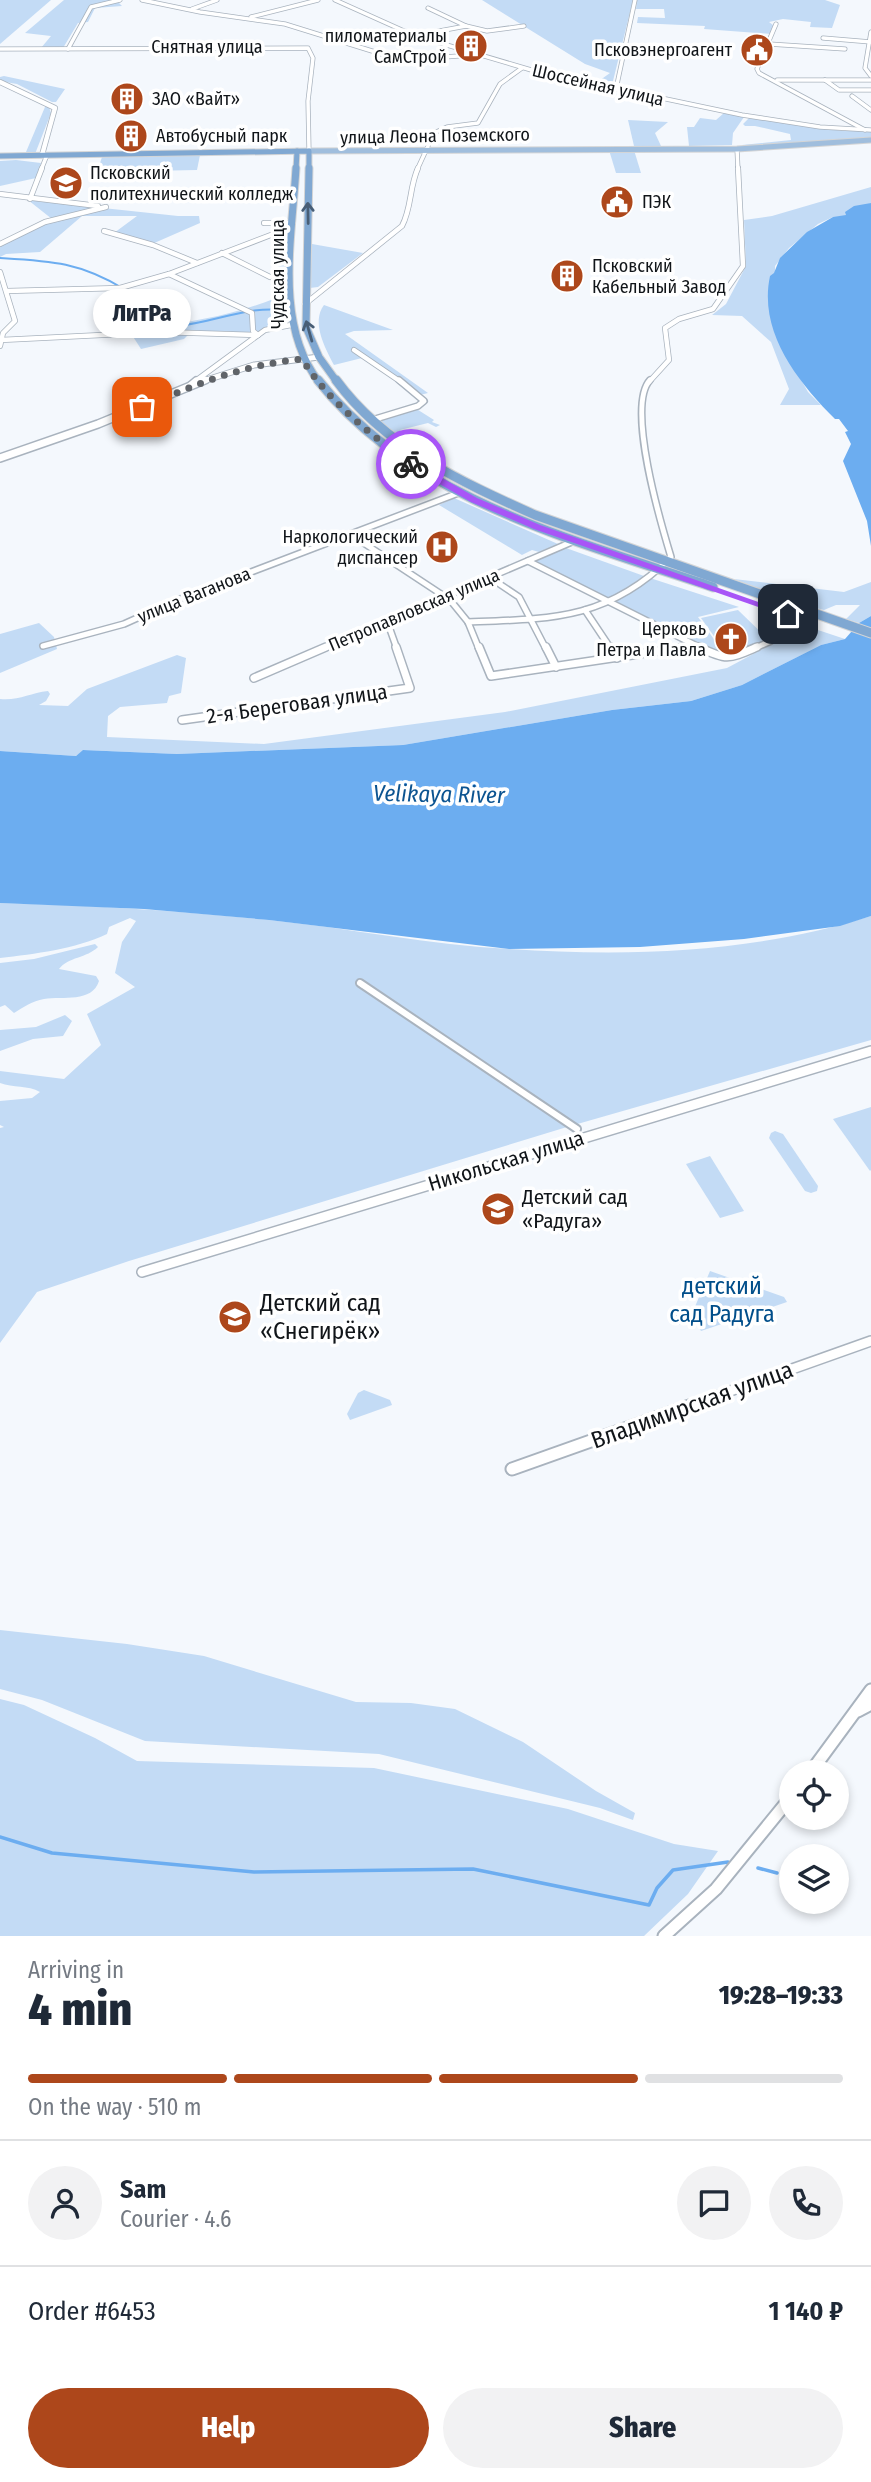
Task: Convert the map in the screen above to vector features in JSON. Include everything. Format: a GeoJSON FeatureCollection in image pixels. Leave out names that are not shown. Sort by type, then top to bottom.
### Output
{"type":"FeatureCollection","features":[{"type":"Feature","properties":{"kind":"highway","name":"Чудская улица"},"geometry":{"type":"LineString","coordinates":[[297,151],[292,247],[292,325],[302,359],[336,403],[411,464],[461,492],[524,522],[574,541],[663,565]]}},
{"type":"Feature","properties":{"kind":"highway","name":"улица Леона Поземского"},"geometry":{"type":"LineString","coordinates":[[0,156],[309,151]]}},
{"type":"Feature","properties":{"kind":"highway","name":"Чудская улица"},"geometry":{"type":"LineString","coordinates":[[309,151],[308,251],[304,304],[306,327],[319,357],[350,399],[423,460],[505,502],[663,565],[812,618]]}},
{"type":"Feature","properties":{"kind":"highway"},"geometry":{"type":"LineString","coordinates":[[292,247],[308,242]]}},
{"type":"Feature","properties":{"kind":"highway"},"geometry":{"type":"LineString","coordinates":[[292,247],[308,251]]}},
{"type":"Feature","properties":{"kind":"highway"},"geometry":{"type":"LineString","coordinates":[[494,508],[500,508],[505,502]]}},
{"type":"Feature","properties":{"kind":"highway"},"geometry":{"type":"LineString","coordinates":[[524,522],[528,516],[535,515]]}},
{"type":"Feature","properties":{"kind":"highway"},"geometry":{"type":"LineString","coordinates":[[812,618],[871,633]]}},
{"type":"Feature","properties":{"kind":"highway"},"geometry":{"type":"LineString","coordinates":[[812,618],[871,642]]}},
{"type":"Feature","properties":{"kind":"main road","name":"улица Леона Поземского"},"geometry":{"type":"LineString","coordinates":[[309,151],[737,149],[871,140]]}},
{"type":"Feature","properties":{"kind":"street"},"geometry":{"type":"LineString","coordinates":[[68,49],[91,7],[120,0]]}},
{"type":"Feature","properties":{"kind":"street"},"geometry":{"type":"LineString","coordinates":[[142,0],[309,30],[401,60],[473,55]]}},
{"type":"Feature","properties":{"kind":"street"},"geometry":{"type":"LineString","coordinates":[[192,9],[217,0]]}},
{"type":"Feature","properties":{"kind":"street"},"geometry":{"type":"LineString","coordinates":[[248,18],[294,4],[318,0]]}},
{"type":"Feature","properties":{"kind":"street","name":"Шоссейная улица"},"geometry":{"type":"LineString","coordinates":[[335,0],[415,36],[522,68],[748,116],[871,130]]}},
{"type":"Feature","properties":{"kind":"street"},"geometry":{"type":"LineString","coordinates":[[615,89],[635,0]]}},
{"type":"Feature","properties":{"kind":"street"},"geometry":{"type":"LineString","coordinates":[[428,8],[475,30],[495,32],[524,26]]}},
{"type":"Feature","properties":{"kind":"street"},"geometry":{"type":"LineString","coordinates":[[776,24],[757,69],[865,130]]}},
{"type":"Feature","properties":{"kind":"street"},"geometry":{"type":"LineString","coordinates":[[415,36],[466,26]]}},
{"type":"Feature","properties":{"kind":"street"},"geometry":{"type":"LineString","coordinates":[[774,80],[871,78],[865,68],[871,32]]}},
{"type":"Feature","properties":{"kind":"street"},"geometry":{"type":"LineString","coordinates":[[823,38],[870,42]]}},
{"type":"Feature","properties":{"kind":"street"},"geometry":{"type":"LineString","coordinates":[[769,44],[845,49]]}},
{"type":"Feature","properties":{"kind":"street","name":"Снятная улица"},"geometry":{"type":"LineString","coordinates":[[0,49],[308,48],[313,58],[308,101],[309,151]]}},
{"type":"Feature","properties":{"kind":"street"},"geometry":{"type":"LineString","coordinates":[[304,304],[402,226],[409,212],[410,186],[432,136],[447,127],[478,123],[500,82],[522,68]]}},
{"type":"Feature","properties":{"kind":"street"},"geometry":{"type":"LineString","coordinates":[[825,80],[839,90],[871,90]]}},
{"type":"Feature","properties":{"kind":"street"},"geometry":{"type":"LineString","coordinates":[[0,82],[55,108],[56,111],[30,198]]}},
{"type":"Feature","properties":{"kind":"street"},"geometry":{"type":"LineString","coordinates":[[852,96],[871,110]]}},
{"type":"Feature","properties":{"kind":"street"},"geometry":{"type":"LineString","coordinates":[[468,622],[531,620],[610,603],[671,557],[657,513],[646,456],[642,428],[643,395],[649,378],[669,360],[665,328],[679,319],[713,309],[743,266],[737,149]]}},
{"type":"Feature","properties":{"kind":"street"},"geometry":{"type":"LineString","coordinates":[[0,194],[106,207],[46,222],[0,244]]}},
{"type":"Feature","properties":{"kind":"street"},"geometry":{"type":"LineString","coordinates":[[264,223],[293,223]]}},
{"type":"Feature","properties":{"kind":"street"},"geometry":{"type":"LineString","coordinates":[[8,291],[120,288],[169,274],[276,233],[277,224]]}},
{"type":"Feature","properties":{"kind":"street"},"geometry":{"type":"LineString","coordinates":[[104,231],[198,262]]}},
{"type":"Feature","properties":{"kind":"street"},"geometry":{"type":"LineString","coordinates":[[222,253],[270,277]]}},
{"type":"Feature","properties":{"kind":"street"},"geometry":{"type":"LineString","coordinates":[[0,272],[15,321],[1,338]]}},
{"type":"Feature","properties":{"kind":"street"},"geometry":{"type":"LineString","coordinates":[[169,274],[253,313],[253,331],[258,335]]}},
{"type":"Feature","properties":{"kind":"street"},"geometry":{"type":"LineString","coordinates":[[188,387],[269,328],[292,325]]}},
{"type":"Feature","properties":{"kind":"street"},"geometry":{"type":"LineString","coordinates":[[1,338],[220,332],[258,335]]}},
{"type":"Feature","properties":{"kind":"street"},"geometry":{"type":"LineString","coordinates":[[354,350],[424,401],[418,407],[372,419]]}},
{"type":"Feature","properties":{"kind":"street"},"geometry":{"type":"LineString","coordinates":[[0,458],[98,424],[239,369],[319,357]]}},
{"type":"Feature","properties":{"kind":"street","name":"улица Ваганова"},"geometry":{"type":"LineString","coordinates":[[43,646],[124,624],[174,601],[461,492]]}},
{"type":"Feature","properties":{"kind":"street"},"geometry":{"type":"LineString","coordinates":[[350,534],[445,596],[468,622],[491,676],[694,646]]}},
{"type":"Feature","properties":{"kind":"street","name":"Петропавловская улица"},"geometry":{"type":"LineString","coordinates":[[254,678],[574,541]]}},
{"type":"Feature","properties":{"kind":"street"},"geometry":{"type":"LineString","coordinates":[[528,561],[721,658],[730,659],[771,641],[769,632]]}},
{"type":"Feature","properties":{"kind":"street"},"geometry":{"type":"LineString","coordinates":[[489,578],[519,597],[556,667]]}},
{"type":"Feature","properties":{"kind":"street"},"geometry":{"type":"LineString","coordinates":[[585,610],[617,658]]}},
{"type":"Feature","properties":{"kind":"street","name":"2-я Береговая улица"},"geometry":{"type":"LineString","coordinates":[[182,720],[412,686],[387,621]]}},
{"type":"Feature","properties":{"kind":"street"},"geometry":{"type":"LineString","coordinates":[[360,983],[577,1129]]}},
{"type":"Feature","properties":{"kind":"street","name":"Никольская улица"},"geometry":{"type":"LineString","coordinates":[[142,1272],[871,1051]]}},
{"type":"Feature","properties":{"kind":"street","name":"Владимирская улица"},"geometry":{"type":"LineString","coordinates":[[512,1469],[871,1341]]}},
{"type":"Feature","properties":{"kind":"street"},"geometry":{"type":"LineString","coordinates":[[820,1760],[871,1690]]}},
{"type":"Feature","properties":{"kind":"street"},"geometry":{"type":"LineString","coordinates":[[856,1712],[871,1704]]}},
{"type":"Feature","properties":{"kind":"street"},"geometry":{"type":"LineString","coordinates":[[664,1936],[679,1925],[746,1856],[779,1813]]}},
{"type":"Feature","properties":{"kind":"green space"},"geometry":{"type":"Polygon","coordinates":[[[0,0],[51,0],[0,44],[0,0]]]}},
{"type":"Feature","properties":{"kind":"green space"},"geometry":{"type":"Polygon","coordinates":[[[64,0],[116,0],[122,6],[95,8],[88,22],[78,23],[63,48],[41,48],[51,36],[25,33],[64,0]]]}},
{"type":"Feature","properties":{"kind":"green space"},"geometry":{"type":"Polygon","coordinates":[[[482,0],[633,0],[612,85],[596,83],[610,73],[585,64],[482,0]]]}},
{"type":"Feature","properties":{"kind":"green space"},"geometry":{"type":"Polygon","coordinates":[[[637,0],[825,0],[840,5],[832,28],[810,27],[811,22],[783,19],[769,22],[773,25],[772,34],[704,29],[705,26],[637,23],[638,17],[665,18],[664,9],[636,9],[637,0]]]}},
{"type":"Feature","properties":{"kind":"green space"},"geometry":{"type":"Polygon","coordinates":[[[0,77],[65,89],[56,102],[52,102],[17,84],[0,81],[0,77]]]}},
{"type":"Feature","properties":{"kind":"green space"},"geometry":{"type":"Polygon","coordinates":[[[45,107],[49,107],[51,113],[35,154],[0,154],[26,152],[45,107]]]}},
{"type":"Feature","properties":{"kind":"green space"},"geometry":{"type":"Polygon","coordinates":[[[724,113],[744,117],[733,133],[732,145],[689,146],[687,127],[694,127],[700,118],[716,120],[724,113]]]}},
{"type":"Feature","properties":{"kind":"green space"},"geometry":{"type":"Polygon","coordinates":[[[749,118],[844,131],[871,131],[871,138],[745,147],[742,145],[791,140],[790,134],[745,126],[743,124],[749,118]]]}},
{"type":"Feature","properties":{"kind":"green space"},"geometry":{"type":"Polygon","coordinates":[[[628,120],[668,122],[655,133],[661,146],[634,146],[628,120]]]}},
{"type":"Feature","properties":{"kind":"green space"},"geometry":{"type":"Polygon","coordinates":[[[609,150],[634,150],[641,173],[616,173],[609,150]]]}},
{"type":"Feature","properties":{"kind":"green space"},"geometry":{"type":"Polygon","coordinates":[[[200,155],[197,170],[97,172],[102,157],[200,155]]]}},
{"type":"Feature","properties":{"kind":"green space"},"geometry":{"type":"Polygon","coordinates":[[[0,161],[41,163],[36,178],[0,186],[0,161]]]}},
{"type":"Feature","properties":{"kind":"green space"},"geometry":{"type":"Polygon","coordinates":[[[871,187],[871,203],[841,218],[833,217],[818,224],[789,248],[775,266],[775,334],[808,392],[821,405],[780,405],[789,389],[771,342],[742,316],[712,315],[726,304],[746,266],[744,220],[772,216],[871,187]]]}},
{"type":"Feature","properties":{"kind":"green space"},"geometry":{"type":"Polygon","coordinates":[[[28,200],[199,216],[200,223],[152,244],[114,233],[137,216],[82,216],[40,252],[6,254],[0,257],[0,245],[52,219],[28,200]]]}},
{"type":"Feature","properties":{"kind":"green space"},"geometry":{"type":"Polygon","coordinates":[[[281,232],[289,232],[286,320],[253,334],[223,331],[160,332],[152,326],[246,309],[276,298],[281,232]]]}},
{"type":"Feature","properties":{"kind":"green space"},"geometry":{"type":"Polygon","coordinates":[[[312,244],[363,253],[318,287],[310,288],[312,244]]]}},
{"type":"Feature","properties":{"kind":"green space"},"geometry":{"type":"Polygon","coordinates":[[[324,305],[393,330],[354,331],[345,334],[428,393],[420,395],[383,367],[362,358],[334,365],[323,343],[319,327],[320,312],[324,305]]]}},
{"type":"Feature","properties":{"kind":"green space"},"geometry":{"type":"Polygon","coordinates":[[[190,333],[184,339],[141,349],[132,335],[190,333]]]}},
{"type":"Feature","properties":{"kind":"green space"},"geometry":{"type":"Polygon","coordinates":[[[415,408],[440,425],[436,427],[428,423],[400,430],[402,432],[393,432],[377,419],[415,408]]]}},
{"type":"Feature","properties":{"kind":"green space"},"geometry":{"type":"Polygon","coordinates":[[[454,498],[558,544],[522,555],[439,505],[454,498]]]}},
{"type":"Feature","properties":{"kind":"green space"},"geometry":{"type":"Polygon","coordinates":[[[566,548],[644,576],[610,599],[536,561],[566,548]]]}},
{"type":"Feature","properties":{"kind":"green space"},"geometry":{"type":"Polygon","coordinates":[[[650,578],[739,607],[698,617],[726,656],[718,657],[613,604],[650,578]]]}},
{"type":"Feature","properties":{"kind":"green space"},"geometry":{"type":"Polygon","coordinates":[[[734,579],[844,592],[871,582],[871,616],[859,623],[846,619],[860,605],[836,605],[824,610],[797,603],[734,579]]]}},
{"type":"Feature","properties":{"kind":"green space"},"geometry":{"type":"Polygon","coordinates":[[[738,610],[769,640],[728,656],[701,618],[738,610]]]}},
{"type":"Feature","properties":{"kind":"green space"},"geometry":{"type":"Polygon","coordinates":[[[39,623],[54,637],[57,649],[0,673],[0,634],[39,623]]]}},
{"type":"Feature","properties":{"kind":"green space"},"geometry":{"type":"Polygon","coordinates":[[[797,623],[845,639],[821,645],[742,685],[691,701],[612,710],[403,745],[177,754],[84,750],[76,756],[0,751],[0,699],[13,699],[48,691],[50,694],[46,701],[39,705],[68,706],[87,689],[177,655],[186,658],[181,693],[169,696],[167,703],[120,707],[108,716],[107,737],[264,744],[505,712],[727,668],[776,642],[797,623]]]}},
{"type":"Feature","properties":{"kind":"green space"},"geometry":{"type":"Polygon","coordinates":[[[0,903],[202,914],[299,923],[480,947],[601,952],[647,952],[738,945],[782,938],[871,916],[871,1040],[567,1127],[129,1261],[37,1292],[0,1343],[0,1128],[4,1127],[0,1125],[0,1101],[32,1098],[40,1092],[0,1083],[0,1071],[64,1079],[101,1045],[87,1014],[135,987],[115,973],[122,942],[136,921],[130,918],[109,927],[107,934],[82,944],[0,958],[0,903]]]}},
{"type":"Feature","properties":{"kind":"green space"},"geometry":{"type":"Polygon","coordinates":[[[95,944],[98,947],[94,951],[67,962],[59,969],[96,976],[99,981],[90,993],[84,996],[40,1000],[14,1013],[5,1005],[0,1007],[0,963],[34,959],[95,944]]]}},
{"type":"Feature","properties":{"kind":"green space"},"geometry":{"type":"Polygon","coordinates":[[[65,1015],[72,1021],[63,1036],[33,1039],[0,1051],[0,1030],[36,1027],[65,1015]]]}},
{"type":"Feature","properties":{"kind":"green space"},"geometry":{"type":"Polygon","coordinates":[[[871,1107],[871,1170],[870,1171],[833,1119],[871,1107]]]}},
{"type":"Feature","properties":{"kind":"green space"},"geometry":{"type":"Polygon","coordinates":[[[775,1131],[783,1134],[818,1186],[817,1191],[805,1191],[769,1138],[775,1131]]]}},
{"type":"Feature","properties":{"kind":"green space"},"geometry":{"type":"Polygon","coordinates":[[[710,1156],[744,1211],[720,1218],[686,1164],[710,1156]]]}},
{"type":"Feature","properties":{"kind":"green space","name":"детский сад Радуга"},"geometry":{"type":"Polygon","coordinates":[[[710,1271],[784,1297],[787,1302],[701,1331],[694,1320],[679,1325],[673,1316],[694,1309],[710,1271]]]}},
{"type":"Feature","properties":{"kind":"green space"},"geometry":{"type":"Polygon","coordinates":[[[364,1390],[390,1400],[392,1405],[350,1420],[347,1414],[358,1393],[364,1390]]]}},
{"type":"Feature","properties":{"kind":"green space"},"geometry":{"type":"Polygon","coordinates":[[[0,1630],[127,1644],[204,1656],[356,1702],[411,1703],[455,1709],[523,1742],[596,1791],[635,1813],[633,1820],[600,1808],[379,1754],[145,1741],[42,1700],[0,1689],[0,1630]]]}},
{"type":"Feature","properties":{"kind":"green space"},"geometry":{"type":"Polygon","coordinates":[[[0,1699],[24,1705],[137,1761],[374,1768],[568,1809],[674,1844],[718,1851],[688,1894],[644,1936],[0,1936],[0,1699]]]}},
{"type":"Feature","properties":{"kind":"water"},"geometry":{"type":"Polygon","coordinates":[[[871,203],[871,546],[867,521],[843,461],[851,444],[845,432],[848,431],[808,389],[784,355],[770,317],[768,297],[770,276],[780,258],[807,232],[833,217],[846,215],[845,212],[854,206],[871,203]]]}},
{"type":"Feature","properties":{"kind":"water","name":"Velikaya River"},"geometry":{"type":"Polygon","coordinates":[[[871,616],[871,916],[840,926],[744,939],[640,947],[509,949],[269,920],[144,909],[0,903],[0,751],[76,756],[83,750],[177,754],[403,745],[612,710],[691,701],[742,685],[821,645],[845,639],[859,623],[871,616]]]}},
{"type":"Feature","properties":{"kind":"waterway"},"geometry":{"type":"LineString","coordinates":[[0,258],[64,264],[93,273],[124,289],[123,297],[150,307],[145,314]]}},
{"type":"Feature","properties":{"kind":"waterway"},"geometry":{"type":"LineString","coordinates":[[142,317],[142,322],[177,326],[246,312],[281,310]]}},
{"type":"Feature","properties":{"kind":"waterway"},"geometry":{"type":"LineString","coordinates":[[0,1837],[52,1853],[254,1872],[473,1869],[649,1905],[657,1888],[673,1870],[728,1862]]}},
{"type":"Feature","properties":{"kind":"waterway"},"geometry":{"type":"LineString","coordinates":[[758,1868],[777,1873]]}},
{"type":"Feature","properties":{"kind":"way so far"},"geometry":{"type":"LineString","coordinates":[[142,407],[220,374],[254,365],[302,359],[336,403],[411,464]]}},
{"type":"Feature","properties":{"kind":"place","name":"пиломатериалы СамСтрой"},"geometry":{"type":"Point","coordinates":[471,46]}},
{"type":"Feature","properties":{"kind":"place","name":"Псковэнергоагент"},"geometry":{"type":"Point","coordinates":[757,50]}},
{"type":"Feature","properties":{"kind":"place","name":"ЗАО «Вайт»"},"geometry":{"type":"Point","coordinates":[127,99]}},
{"type":"Feature","properties":{"kind":"place","name":"Автобусный парк"},"geometry":{"type":"Point","coordinates":[131,136]}},
{"type":"Feature","properties":{"kind":"place","name":"Псковский политехнический колледж"},"geometry":{"type":"Point","coordinates":[66,183]}},
{"type":"Feature","properties":{"kind":"place","name":"ПЭК"},"geometry":{"type":"Point","coordinates":[617,202]}},
{"type":"Feature","properties":{"kind":"place","name":"Псковский Кабельный Завод"},"geometry":{"type":"Point","coordinates":[567,276]}},
{"type":"Feature","properties":{"kind":"place","name":"ЛитРа"},"geometry":{"type":"Point","coordinates":[142,407]}},
{"type":"Feature","properties":{"kind":"place","name":"Наркологический диспансер"},"geometry":{"type":"Point","coordinates":[442,547]}},
{"type":"Feature","properties":{"kind":"place","name":"Церковь Петра и Павла"},"geometry":{"type":"Point","coordinates":[731,639]}},
{"type":"Feature","properties":{"kind":"place","name":"Детский сад «Радуга»"},"geometry":{"type":"Point","coordinates":[498,1209]}},
{"type":"Feature","properties":{"kind":"place","name":"Детский сад «Снегирёк»"},"geometry":{"type":"Point","coordinates":[235,1317]}},
{"type":"Feature","properties":{"kind":"route"},"geometry":{"type":"LineString","coordinates":[[411,464],[474,500],[537,527],[788,614]]}}]}
